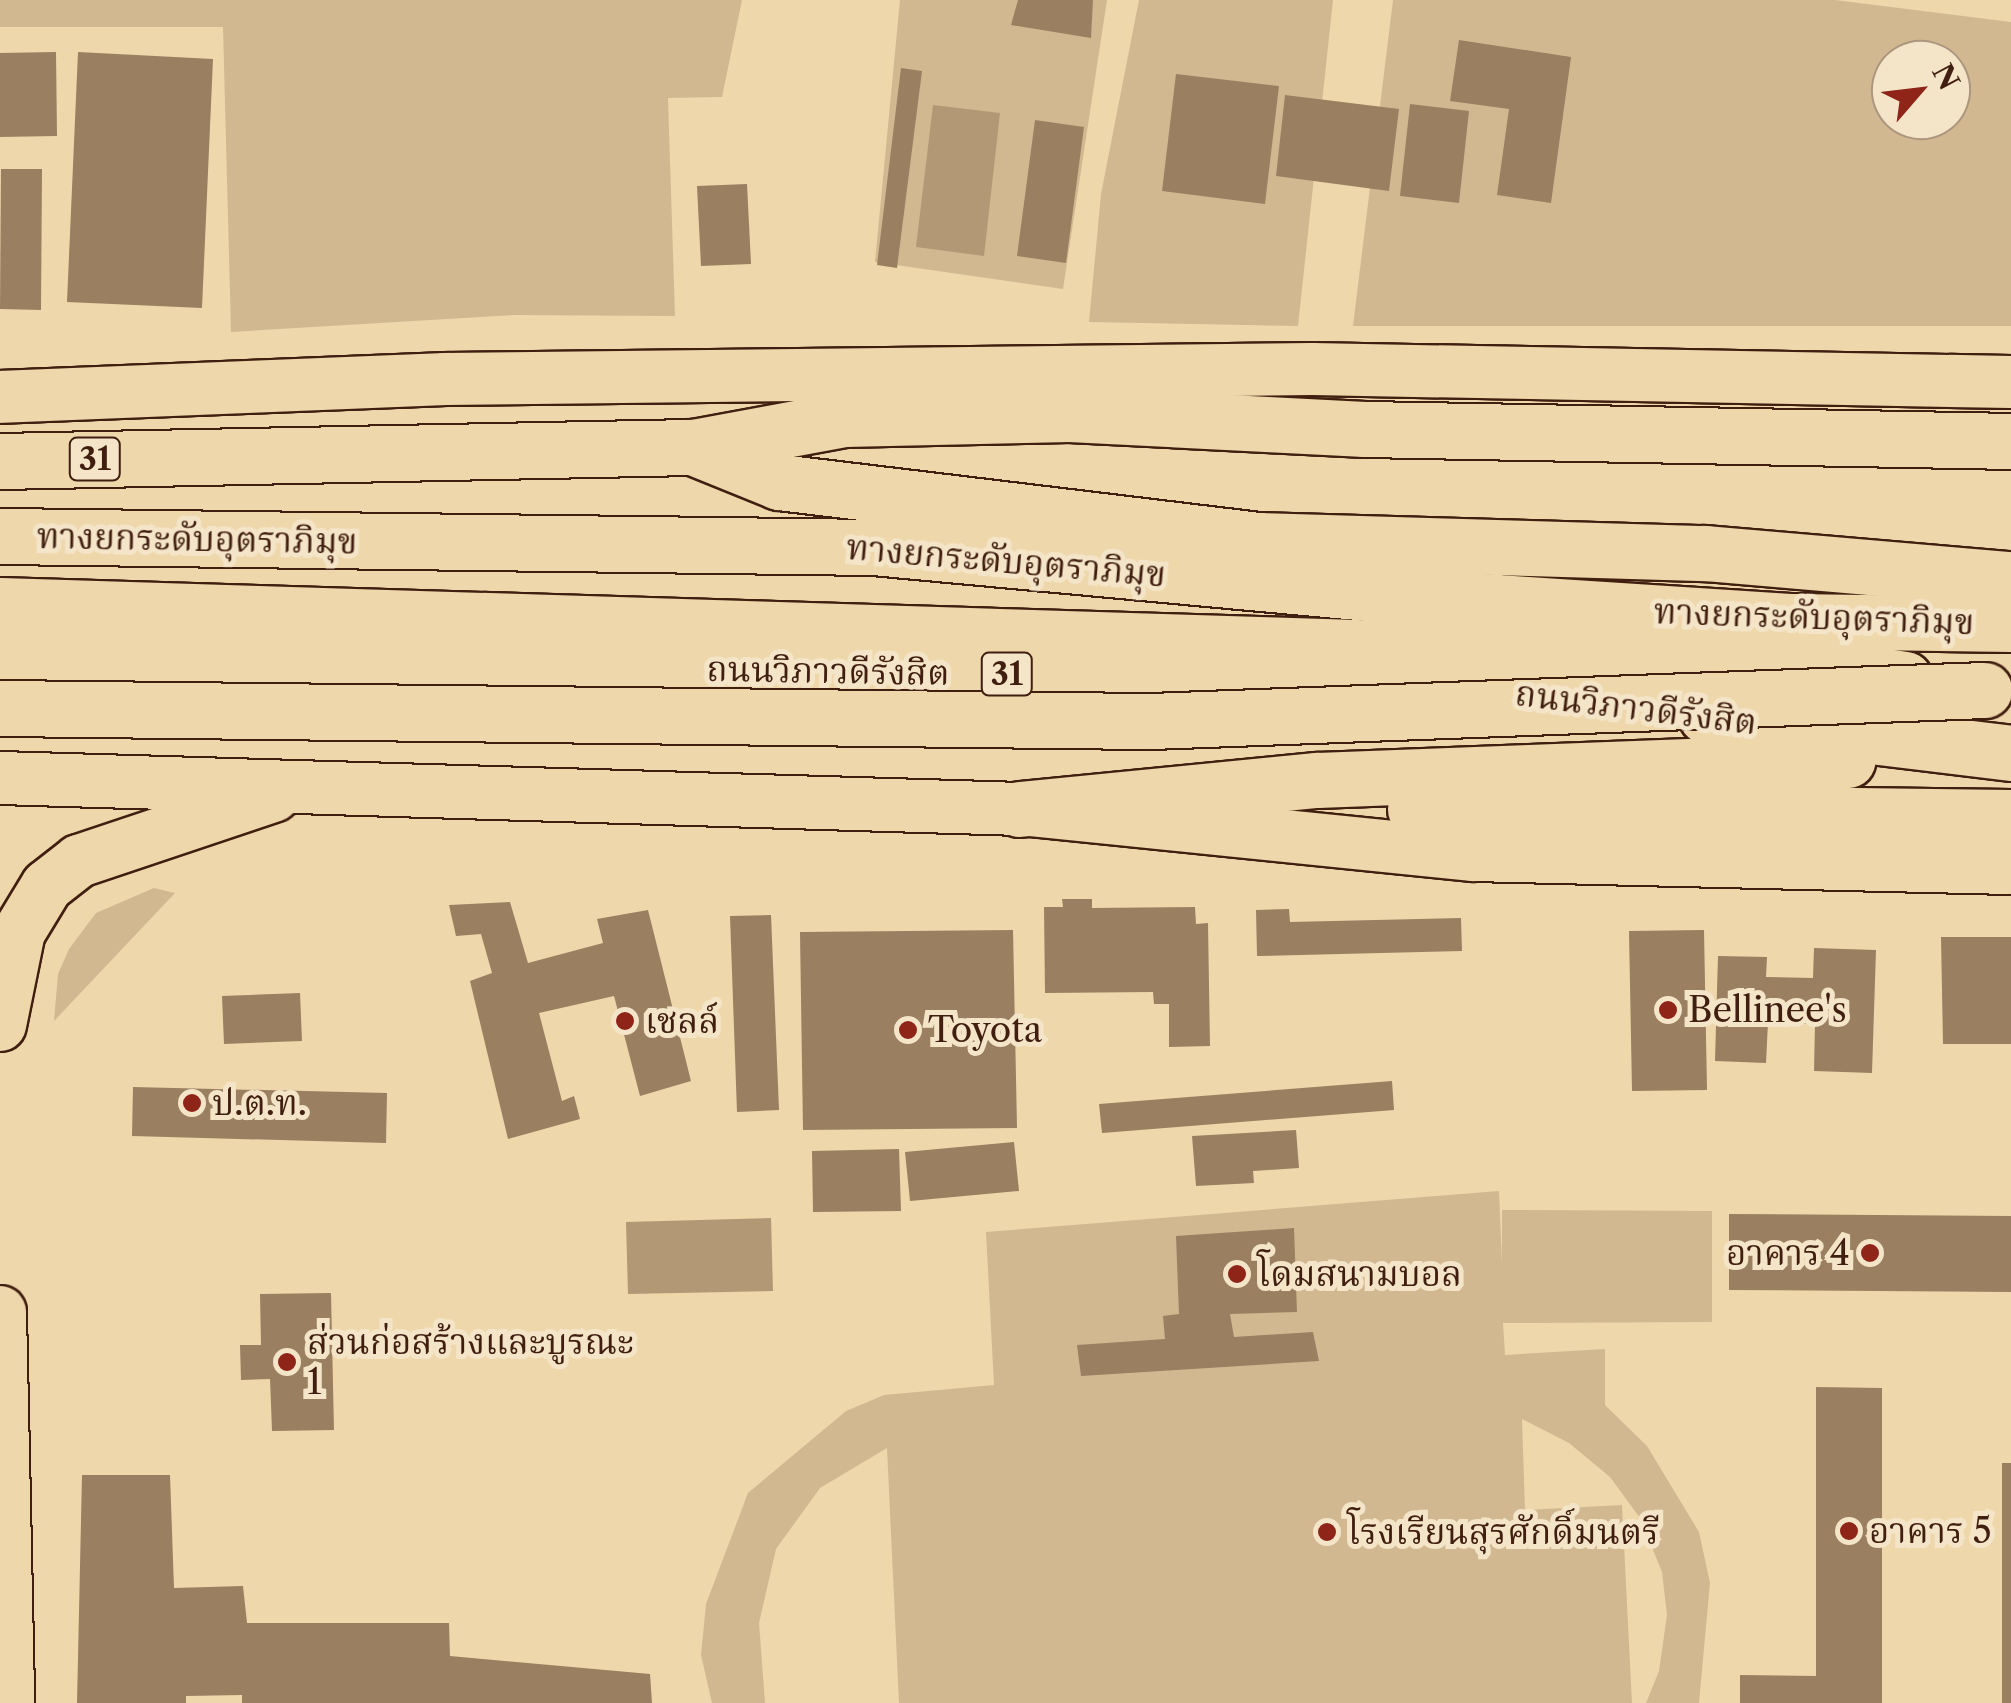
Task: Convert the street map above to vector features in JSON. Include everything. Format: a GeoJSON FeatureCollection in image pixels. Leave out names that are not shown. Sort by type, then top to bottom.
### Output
{"type":"FeatureCollection","features":[{"type":"Feature","properties":{"kind":"highway","name":"31"},"geometry":{"type":"LineString","coordinates":[[0,461],[693,447],[844,418],[1069,414],[1365,429],[2011,441]]}},
{"type":"Feature","properties":{"kind":"highway"},"geometry":{"type":"LineString","coordinates":[[693,447],[778,482],[1260,540],[1704,554],[2011,579]]}},
{"type":"Feature","properties":{"kind":"highway","name":"ทางยกระดับอุตราภิมุข"},"geometry":{"type":"LineString","coordinates":[[0,536],[873,547],[1390,595],[1794,621],[2011,624]]}},
{"type":"Feature","properties":{"kind":"highway","name":"ทางยกระดับอุตราภิมุข"},"geometry":{"type":"LineString","coordinates":[[0,605],[1780,660],[1997,691]]}},
{"type":"Feature","properties":{"kind":"highway","name":"ถนนวิภาวดีรังสิต"},"geometry":{"type":"LineString","coordinates":[[0,653],[1470,688],[2011,754]]}},
{"type":"Feature","properties":{"kind":"highway"},"geometry":{"type":"LineString","coordinates":[[0,708],[1151,721],[1997,691]]}},
{"type":"Feature","properties":{"kind":"highway"},"geometry":{"type":"LineString","coordinates":[[1020,809],[1172,798],[1317,780],[2011,754]]}},
{"type":"Feature","properties":{"kind":"highway"},"geometry":{"type":"LineString","coordinates":[[1172,798],[1480,811],[2011,817]]}},
{"type":"Feature","properties":{"kind":"main road","name":"31"},"geometry":{"type":"LineString","coordinates":[[0,397],[445,379],[1312,369],[2011,382]]}},
{"type":"Feature","properties":{"kind":"main road"},"geometry":{"type":"LineString","coordinates":[[0,778],[313,783],[1020,809],[1474,855],[2011,868]]}},
{"type":"Feature","properties":{"kind":"main road"},"geometry":{"type":"LineString","coordinates":[[0,1024],[20,932],[47,886],[79,861],[313,783]]}},
{"type":"Feature","properties":{"kind":"main road"},"geometry":{"type":"LineString","coordinates":[[0,1312],[8,1703]]}},
{"type":"Feature","properties":{"kind":"shaded area"},"geometry":{"type":"Polygon","coordinates":[[[0,0],[742,0],[722,97],[668,98],[675,316],[513,315],[231,332],[223,27],[0,27],[0,0]]]}},
{"type":"Feature","properties":{"kind":"shaded area"},"geometry":{"type":"Polygon","coordinates":[[[900,0],[1107,0],[1063,289],[875,262],[900,0]]]}},
{"type":"Feature","properties":{"kind":"shaded area"},"geometry":{"type":"Polygon","coordinates":[[[1139,0],[1333,0],[1298,326],[1089,322],[1101,194],[1139,0]]]}},
{"type":"Feature","properties":{"kind":"shaded area"},"geometry":{"type":"Polygon","coordinates":[[[1393,0],[1835,0],[2011,22],[2011,326],[1353,326],[1393,0]]]}},
{"type":"Feature","properties":{"kind":"shaded area"},"geometry":{"type":"Polygon","coordinates":[[[933,105],[1000,113],[984,256],[916,247],[933,105]]]}},
{"type":"Feature","properties":{"kind":"shaded area"},"geometry":{"type":"Polygon","coordinates":[[[154,888],[175,893],[54,1021],[58,974],[69,949],[96,913],[154,888]]]}},
{"type":"Feature","properties":{"kind":"shaded area"},"geometry":{"type":"Polygon","coordinates":[[[1499,1191],[1502,1264],[1502,1210],[1712,1211],[1712,1322],[1503,1323],[1505,1355],[1605,1349],[1605,1405],[1647,1446],[1699,1532],[1710,1583],[1699,1703],[1646,1703],[1659,1671],[1667,1615],[1662,1572],[1640,1518],[1610,1477],[1569,1443],[1522,1419],[1525,1510],[1622,1505],[1632,1703],[899,1703],[887,1448],[820,1488],[776,1549],[759,1623],[765,1703],[712,1703],[701,1655],[706,1604],[748,1493],[846,1411],[884,1395],[994,1385],[986,1232],[1499,1191]]]}},
{"type":"Feature","properties":{"kind":"shaded area"},"geometry":{"type":"Polygon","coordinates":[[[771,1218],[773,1291],[628,1294],[626,1222],[771,1218]]]}},
{"type":"Feature","properties":{"kind":"building"},"geometry":{"type":"Polygon","coordinates":[[[1018,0],[1093,0],[1091,38],[1011,25],[1018,0]]]}},
{"type":"Feature","properties":{"kind":"building"},"geometry":{"type":"Polygon","coordinates":[[[1459,40],[1571,57],[1551,203],[1497,195],[1509,109],[1450,101],[1459,40]]]}},
{"type":"Feature","properties":{"kind":"building"},"geometry":{"type":"Polygon","coordinates":[[[56,52],[57,136],[0,137],[0,53],[56,52]]]}},
{"type":"Feature","properties":{"kind":"building"},"geometry":{"type":"Polygon","coordinates":[[[78,52],[213,59],[202,308],[67,302],[78,52]]]}},
{"type":"Feature","properties":{"kind":"building"},"geometry":{"type":"Polygon","coordinates":[[[901,68],[922,71],[897,268],[877,265],[901,68]]]}},
{"type":"Feature","properties":{"kind":"building"},"geometry":{"type":"Polygon","coordinates":[[[1176,74],[1279,86],[1265,204],[1162,191],[1176,74]]]}},
{"type":"Feature","properties":{"kind":"building"},"geometry":{"type":"Polygon","coordinates":[[[1285,95],[1399,109],[1389,191],[1276,176],[1285,95]]]}},
{"type":"Feature","properties":{"kind":"building"},"geometry":{"type":"Polygon","coordinates":[[[1410,104],[1469,111],[1459,203],[1400,196],[1410,104]]]}},
{"type":"Feature","properties":{"kind":"building"},"geometry":{"type":"Polygon","coordinates":[[[1035,120],[1084,127],[1066,263],[1017,256],[1035,120]]]}},
{"type":"Feature","properties":{"kind":"building"},"geometry":{"type":"Polygon","coordinates":[[[1,169],[42,169],[41,310],[0,309],[1,169]]]}},
{"type":"Feature","properties":{"kind":"building"},"geometry":{"type":"Polygon","coordinates":[[[747,184],[751,264],[701,266],[697,186],[747,184]]]}},
{"type":"Feature","properties":{"kind":"building"},"geometry":{"type":"Polygon","coordinates":[[[1062,899],[1092,899],[1092,908],[1195,907],[1196,924],[1208,923],[1210,1046],[1169,1047],[1169,1004],[1154,1004],[1153,992],[1045,993],[1044,907],[1063,907],[1062,899]]]}},
{"type":"Feature","properties":{"kind":"building"},"geometry":{"type":"Polygon","coordinates":[[[510,902],[528,963],[603,943],[597,919],[648,910],[691,1081],[640,1096],[614,996],[539,1013],[562,1101],[574,1096],[580,1119],[508,1139],[470,981],[492,973],[481,934],[456,936],[449,905],[510,902]]]}},
{"type":"Feature","properties":{"kind":"building"},"geometry":{"type":"Polygon","coordinates":[[[1289,909],[1290,922],[1461,918],[1462,951],[1257,956],[1256,910],[1289,909]]]}},
{"type":"Feature","properties":{"kind":"building"},"geometry":{"type":"Polygon","coordinates":[[[771,915],[779,1110],[737,1112],[730,916],[771,915]]]}},
{"type":"Feature","properties":{"kind":"building","name":"Toyota"},"geometry":{"type":"Polygon","coordinates":[[[1013,930],[1017,1128],[803,1130],[800,932],[1013,930]]]}},
{"type":"Feature","properties":{"kind":"building","name":"Bellinee's"},"geometry":{"type":"Polygon","coordinates":[[[1704,930],[1707,1090],[1632,1091],[1629,931],[1704,930]]]}},
{"type":"Feature","properties":{"kind":"building"},"geometry":{"type":"Polygon","coordinates":[[[1941,937],[2011,937],[2011,1044],[1943,1044],[1941,937]]]}},
{"type":"Feature","properties":{"kind":"building"},"geometry":{"type":"Polygon","coordinates":[[[1814,948],[1876,950],[1872,1073],[1814,1071],[1815,1024],[1768,1022],[1766,1063],[1715,1061],[1718,956],[1767,957],[1766,977],[1813,978],[1814,948]]]}},
{"type":"Feature","properties":{"kind":"building"},"geometry":{"type":"Polygon","coordinates":[[[300,993],[302,1041],[224,1044],[222,996],[300,993]]]}},
{"type":"Feature","properties":{"kind":"building"},"geometry":{"type":"Polygon","coordinates":[[[1392,1081],[1394,1110],[1102,1133],[1099,1104],[1392,1081]]]}},
{"type":"Feature","properties":{"kind":"building"},"geometry":{"type":"Polygon","coordinates":[[[133,1087],[387,1093],[386,1143],[132,1136],[133,1087]]]}},
{"type":"Feature","properties":{"kind":"building"},"geometry":{"type":"Polygon","coordinates":[[[1296,1130],[1299,1168],[1253,1171],[1254,1183],[1196,1186],[1192,1136],[1296,1130]]]}},
{"type":"Feature","properties":{"kind":"building"},"geometry":{"type":"Polygon","coordinates":[[[1014,1142],[1019,1191],[910,1201],[905,1152],[1014,1142]]]}},
{"type":"Feature","properties":{"kind":"building"},"geometry":{"type":"Polygon","coordinates":[[[899,1149],[901,1211],[813,1212],[812,1151],[899,1149]]]}},
{"type":"Feature","properties":{"kind":"building","name":"อาคาร 4"},"geometry":{"type":"Polygon","coordinates":[[[1729,1214],[2011,1216],[2011,1292],[1729,1290],[1729,1214]]]}},
{"type":"Feature","properties":{"kind":"building","name":"โดมสนามบอล"},"geometry":{"type":"Polygon","coordinates":[[[1294,1228],[1297,1312],[1230,1314],[1234,1337],[1313,1332],[1319,1361],[1081,1376],[1077,1345],[1165,1339],[1163,1316],[1179,1314],[1176,1236],[1294,1228]]]}},
{"type":"Feature","properties":{"kind":"building","name":"ส่วนก่อสร้างและบูรณะ 1"},"geometry":{"type":"Polygon","coordinates":[[[331,1293],[334,1430],[272,1431],[270,1379],[241,1380],[240,1345],[261,1345],[260,1294],[331,1293]]]}},
{"type":"Feature","properties":{"kind":"building","name":"อาคาร 5"},"geometry":{"type":"Polygon","coordinates":[[[1816,1387],[1882,1388],[1882,1703],[1740,1703],[1740,1675],[1816,1676],[1816,1387]]]}},
{"type":"Feature","properties":{"kind":"building"},"geometry":{"type":"Polygon","coordinates":[[[2002,1463],[2011,1463],[2011,1703],[2002,1703],[2002,1463]]]}},
{"type":"Feature","properties":{"kind":"building"},"geometry":{"type":"Polygon","coordinates":[[[82,1475],[170,1475],[174,1588],[243,1586],[247,1623],[449,1623],[450,1656],[650,1674],[652,1703],[242,1703],[242,1695],[186,1696],[186,1703],[77,1703],[82,1475]]]}},
{"type":"Feature","properties":{"kind":"place","name":"Bellinee's"},"geometry":{"type":"Point","coordinates":[1668,1010]}},
{"type":"Feature","properties":{"kind":"place","name":"เชลล์"},"geometry":{"type":"Point","coordinates":[625,1021]}},
{"type":"Feature","properties":{"kind":"place","name":"Toyota"},"geometry":{"type":"Point","coordinates":[908,1030]}},
{"type":"Feature","properties":{"kind":"place","name":"ป.ต.ท."},"geometry":{"type":"Point","coordinates":[192,1103]}},
{"type":"Feature","properties":{"kind":"place","name":"อาคาร 4"},"geometry":{"type":"Point","coordinates":[1870,1253]}},
{"type":"Feature","properties":{"kind":"place","name":"โดมสนามบอล"},"geometry":{"type":"Point","coordinates":[1237,1274]}},
{"type":"Feature","properties":{"kind":"place","name":"ส่วนก่อสร้างและบูรณะ 1"},"geometry":{"type":"Point","coordinates":[287,1362]}},
{"type":"Feature","properties":{"kind":"place","name":"อาคาร 5"},"geometry":{"type":"Point","coordinates":[1849,1531]}},
{"type":"Feature","properties":{"kind":"place","name":"โรงเรียนสุรศักดิ์มนตรี"},"geometry":{"type":"Point","coordinates":[1327,1532]}}]}
